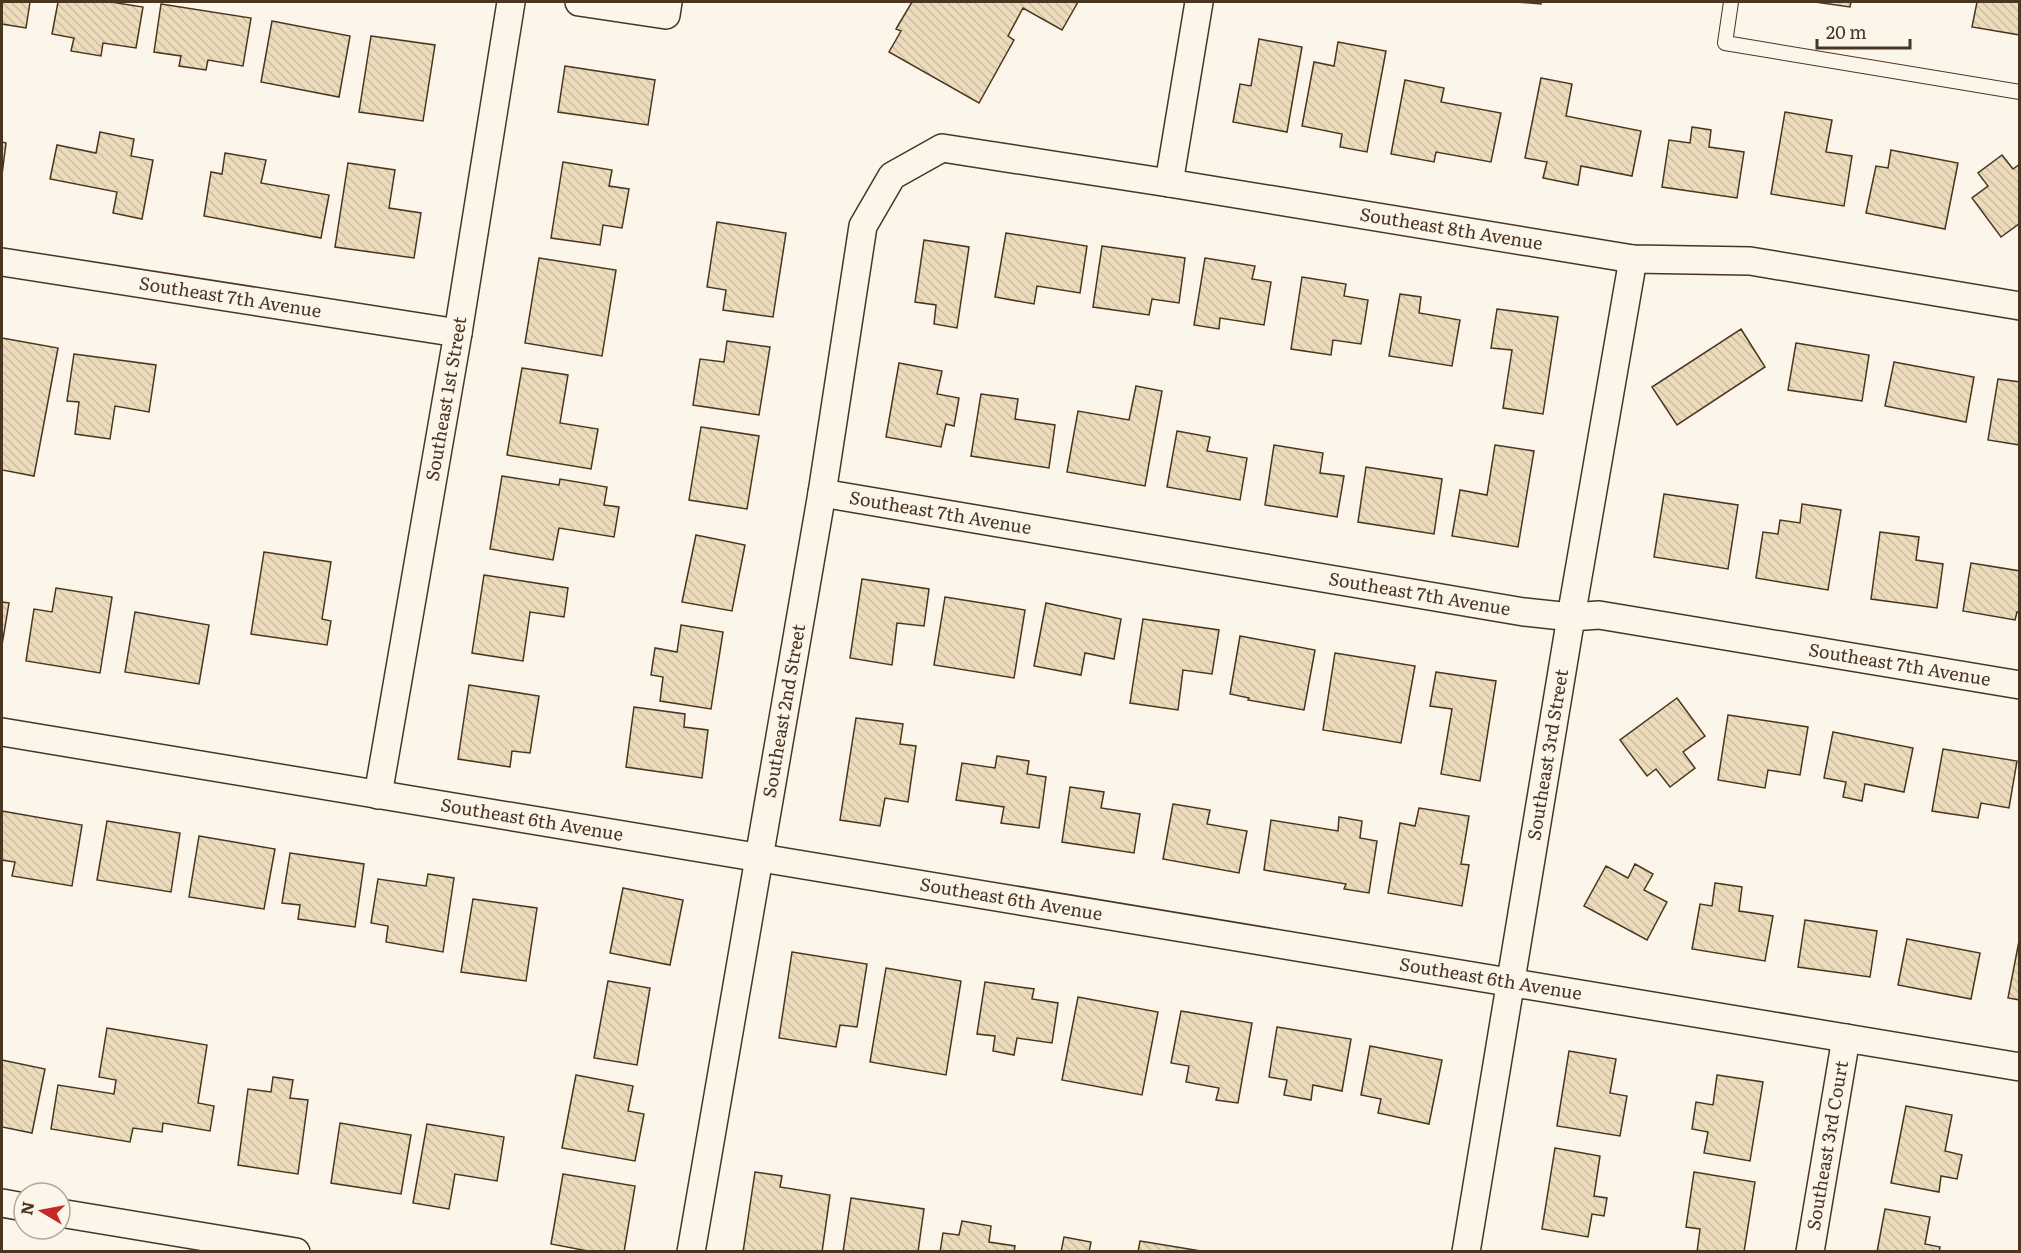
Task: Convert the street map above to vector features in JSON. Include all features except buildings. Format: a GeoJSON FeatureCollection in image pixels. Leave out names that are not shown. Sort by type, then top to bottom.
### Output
{"type":"FeatureCollection","features":[{"type":"Feature","properties":{"kind":"street","name":"Southeast 1st Street"},"geometry":{"type":"LineString","coordinates":[[378,795],[458,333],[511,2]]}},
{"type":"Feature","properties":{"kind":"street"},"geometry":{"type":"LineString","coordinates":[[579,2],[667,8]]}},
{"type":"Feature","properties":{"kind":"street"},"geometry":{"type":"LineString","coordinates":[[1169,183],[1199,2]]}},
{"type":"Feature","properties":{"kind":"street","name":"Southeast 8th Avenue"},"geometry":{"type":"LineString","coordinates":[[892,176],[942,148],[1633,259],[1750,261],[2019,306]]}},
{"type":"Feature","properties":{"kind":"street","name":"Southeast 2nd Street"},"geometry":{"type":"LineString","coordinates":[[691,1251],[822,493],[863,226],[892,176]]}},
{"type":"Feature","properties":{"kind":"street","name":"Southeast 3rd Street"},"geometry":{"type":"LineString","coordinates":[[1466,1251],[1633,259]]}},
{"type":"Feature","properties":{"kind":"street","name":"Southeast 7th Avenue"},"geometry":{"type":"LineString","coordinates":[[2,262],[458,333]]}},
{"type":"Feature","properties":{"kind":"street","name":"Southeast 7th Avenue"},"geometry":{"type":"LineString","coordinates":[[822,493],[1524,612],[1571,617],[1599,615],[2019,685]]}},
{"type":"Feature","properties":{"kind":"street","name":"Southeast 6th Avenue"},"geometry":{"type":"LineString","coordinates":[[2,732],[759,856],[1512,984],[2019,1066]]}},
{"type":"Feature","properties":{"kind":"street","name":"Southeast 3rd Court"},"geometry":{"type":"LineString","coordinates":[[1810,1251],[1846,1038]]}},
{"type":"Feature","properties":{"kind":"street"},"geometry":{"type":"LineString","coordinates":[[72,1215],[296,1251]]}},
{"type":"Feature","properties":{"kind":"lane"},"geometry":{"type":"LineString","coordinates":[[1731,2],[1725,43],[2019,92]]}}]}
